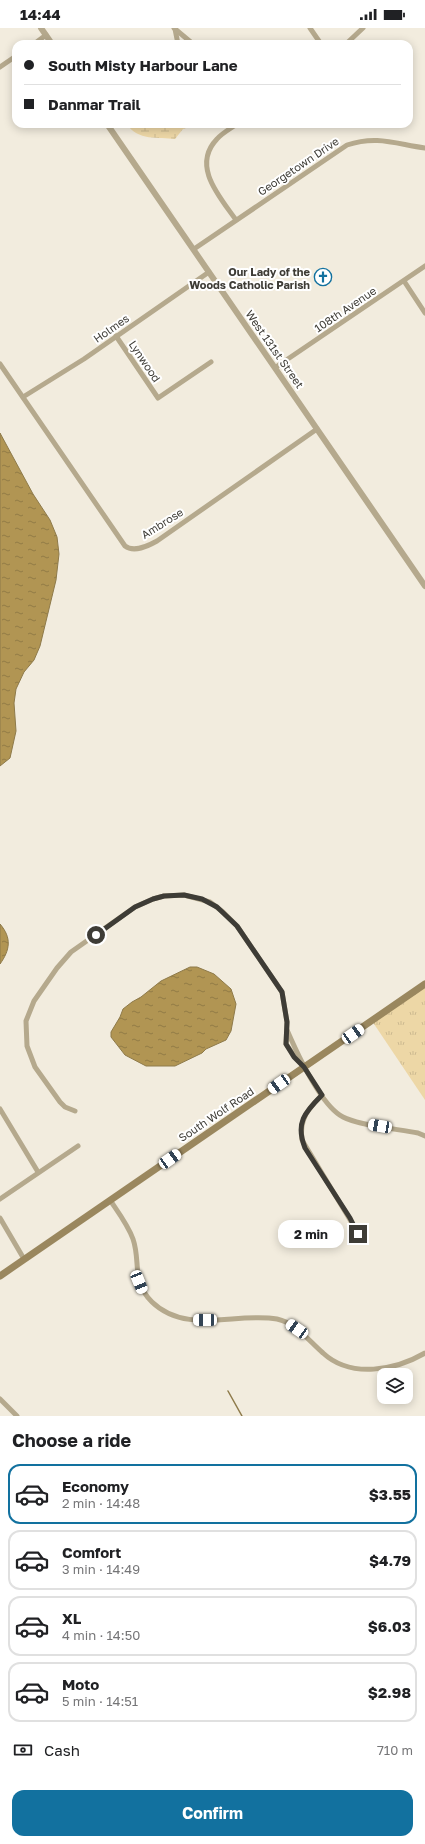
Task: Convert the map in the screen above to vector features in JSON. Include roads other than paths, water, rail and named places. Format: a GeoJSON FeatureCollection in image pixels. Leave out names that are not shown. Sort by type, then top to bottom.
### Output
{"type":"FeatureCollection","features":[{"type":"Feature","properties":{"kind":"main road","name":"South Wolf Road"},"geometry":{"type":"LineString","coordinates":[[0,1276],[425,984]]}},
{"type":"Feature","properties":{"kind":"street"},"geometry":{"type":"LineString","coordinates":[[41,28],[49,40]]}},
{"type":"Feature","properties":{"kind":"street"},"geometry":{"type":"LineString","coordinates":[[310,28],[318,40]]}},
{"type":"Feature","properties":{"kind":"street"},"geometry":{"type":"LineString","coordinates":[[350,40],[363,28]]}},
{"type":"Feature","properties":{"kind":"street"},"geometry":{"type":"LineString","coordinates":[[174,29],[177,40]]}},
{"type":"Feature","properties":{"kind":"street"},"geometry":{"type":"LineString","coordinates":[[174,29],[188,40]]}},
{"type":"Feature","properties":{"kind":"street"},"geometry":{"type":"LineString","coordinates":[[39,40],[46,35]]}},
{"type":"Feature","properties":{"kind":"street"},"geometry":{"type":"LineString","coordinates":[[0,67],[12,59]]}},
{"type":"Feature","properties":{"kind":"street","name":"West 131st Street"},"geometry":{"type":"LineString","coordinates":[[110,128],[276,367],[425,586]]}},
{"type":"Feature","properties":{"kind":"street"},"geometry":{"type":"LineString","coordinates":[[231,128],[218,137],[211,145],[206,162],[208,177],[211,185],[236,220]]}},
{"type":"Feature","properties":{"kind":"street","name":"Georgetown Drive"},"geometry":{"type":"LineString","coordinates":[[194,249],[347,145],[363,140],[382,140],[425,148]]}},
{"type":"Feature","properties":{"kind":"street","name":"108th Avenue"},"geometry":{"type":"LineString","coordinates":[[276,367],[425,266]]}},
{"type":"Feature","properties":{"kind":"street","name":"Holmes"},"geometry":{"type":"LineString","coordinates":[[23,397],[74,366],[209,272]]}},
{"type":"Feature","properties":{"kind":"street"},"geometry":{"type":"LineString","coordinates":[[404,281],[425,313]]}},
{"type":"Feature","properties":{"kind":"street","name":"Lynwood"},"geometry":{"type":"LineString","coordinates":[[116,336],[158,398],[211,362]]}},
{"type":"Feature","properties":{"kind":"street","name":"Ambrose"},"geometry":{"type":"LineString","coordinates":[[0,364],[125,546],[132,549],[137,549],[157,541],[317,429]]}},
{"type":"Feature","properties":{"kind":"street"},"geometry":{"type":"LineString","coordinates":[[75,1111],[65,1107],[60,1102],[32,1060],[26,1038],[28,1015],[34,1001],[57,968],[71,952],[135,907],[153,899],[175,894],[193,896],[210,902],[230,918],[282,992],[286,1009],[286,1029],[304,1067],[331,1107],[343,1117],[354,1121],[418,1132],[425,1136]]}},
{"type":"Feature","properties":{"kind":"street"},"geometry":{"type":"LineString","coordinates":[[322,1095],[305,1114],[301,1126],[302,1140],[305,1148],[350,1218],[358,1234]]}},
{"type":"Feature","properties":{"kind":"street"},"geometry":{"type":"LineString","coordinates":[[0,1109],[38,1172]]}},
{"type":"Feature","properties":{"kind":"street"},"geometry":{"type":"LineString","coordinates":[[0,1199],[78,1146]]}},
{"type":"Feature","properties":{"kind":"street"},"geometry":{"type":"LineString","coordinates":[[110,1200],[133,1239],[136,1270],[143,1290],[156,1305],[175,1317],[193,1320],[270,1319],[282,1321],[297,1329],[329,1358],[347,1366],[363,1369],[401,1365],[425,1353]]}},
{"type":"Feature","properties":{"kind":"street"},"geometry":{"type":"LineString","coordinates":[[0,1218],[24,1259]]}},
{"type":"Feature","properties":{"kind":"street"},"geometry":{"type":"LineString","coordinates":[[0,1399],[17,1416]]}},
{"type":"Feature","properties":{"kind":"water"},"geometry":{"type":"Polygon","coordinates":[[[0,433],[33,494],[50,520],[57,537],[59,554],[56,580],[40,646],[34,660],[24,672],[16,689],[14,703],[16,731],[10,758],[0,766],[0,433]]]}},
{"type":"Feature","properties":{"kind":"water"},"geometry":{"type":"Polygon","coordinates":[[[0,924],[8,939],[8,949],[0,964],[0,924]]]}},
{"type":"Feature","properties":{"kind":"water"},"geometry":{"type":"Polygon","coordinates":[[[190,967],[197,967],[214,974],[231,989],[236,1004],[231,1031],[226,1040],[175,1066],[146,1066],[125,1055],[111,1037],[111,1032],[123,1009],[161,981],[190,967]]]}},
{"type":"Feature","properties":{"kind":"waterway"},"geometry":{"type":"LineString","coordinates":[[228,1391],[242,1416]]}},
{"type":"Feature","properties":{"kind":"place","name":"Our Lady of the Woods Catholic Parish"},"geometry":{"type":"Point","coordinates":[323,277]}}]}
